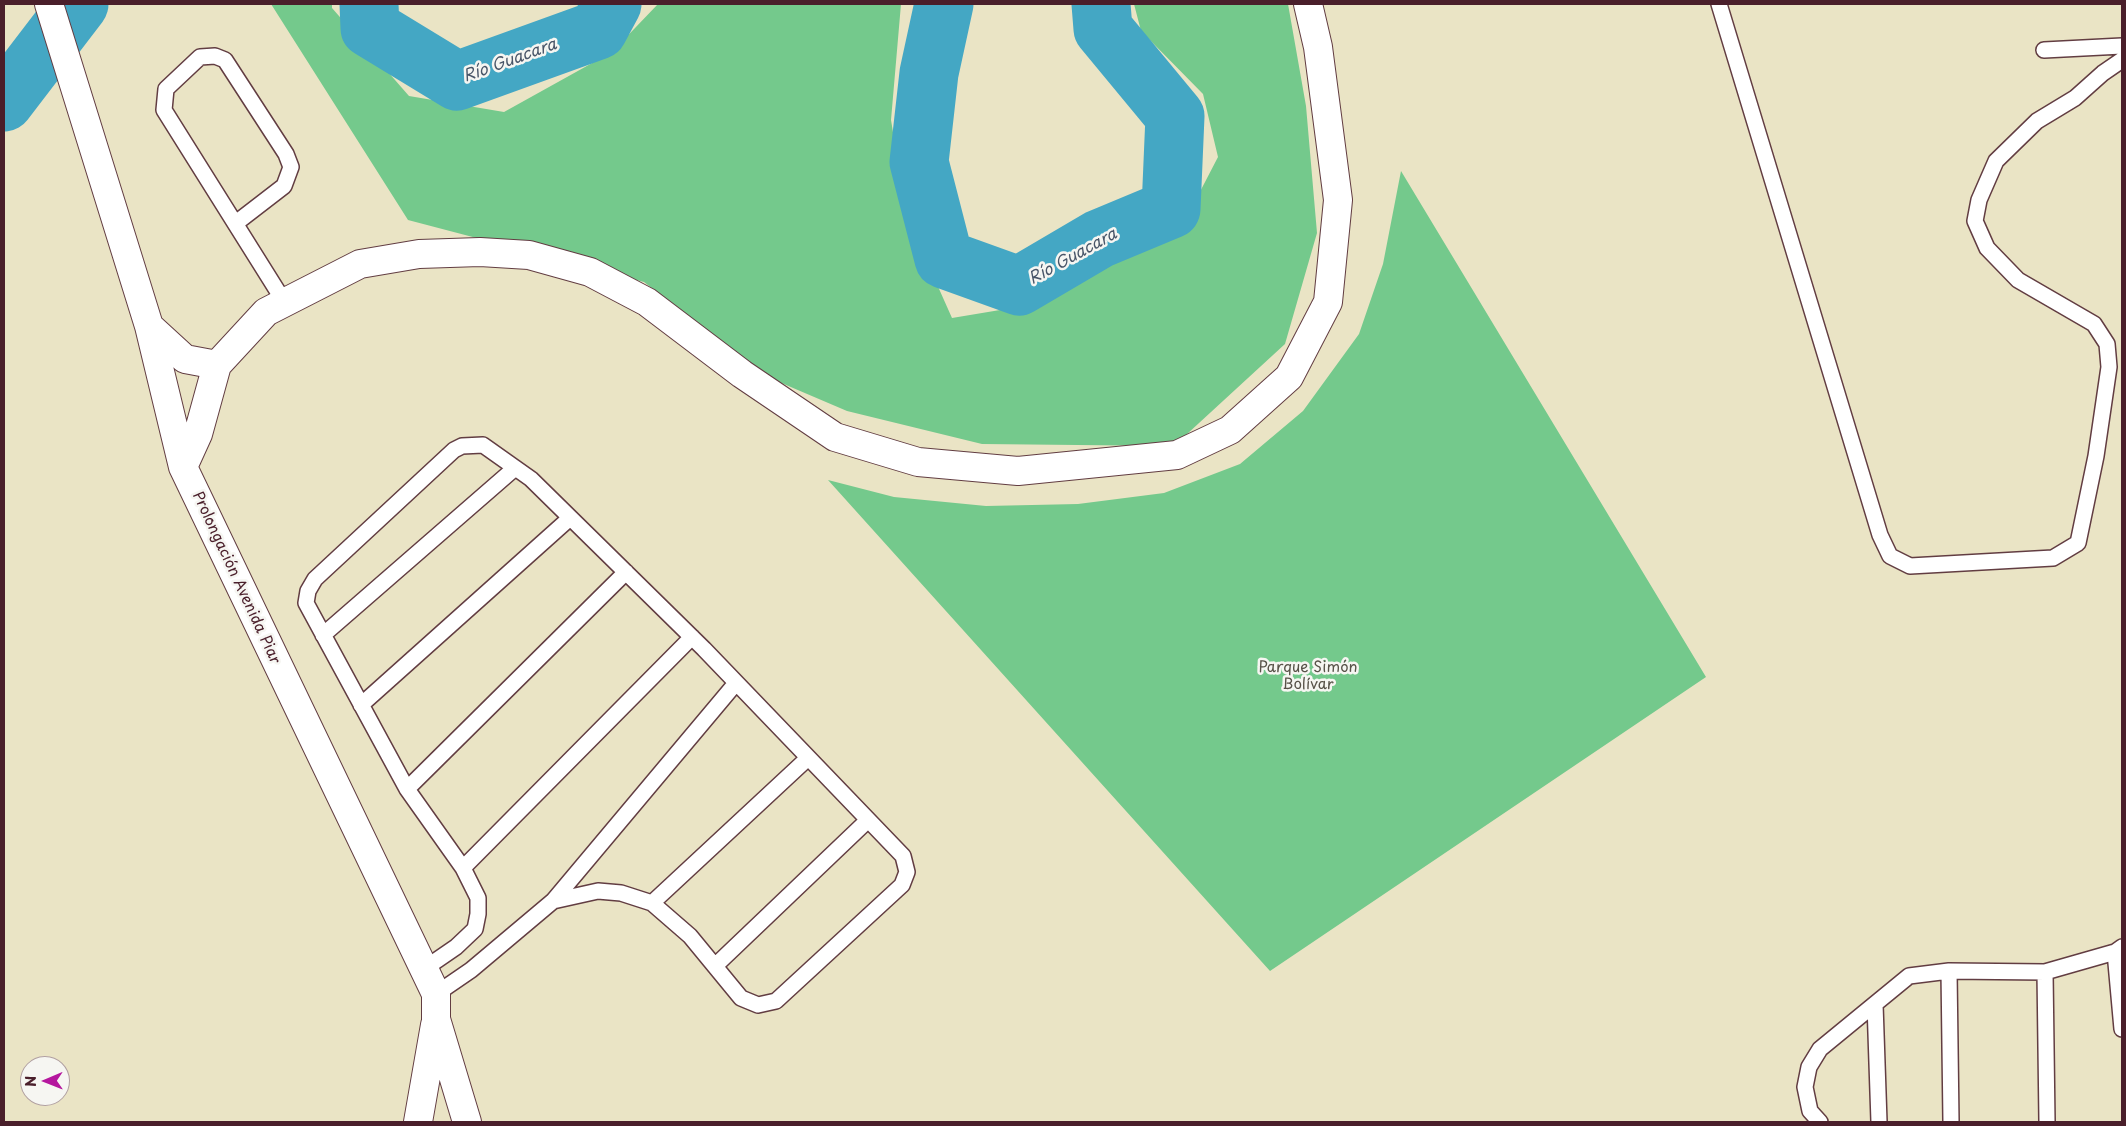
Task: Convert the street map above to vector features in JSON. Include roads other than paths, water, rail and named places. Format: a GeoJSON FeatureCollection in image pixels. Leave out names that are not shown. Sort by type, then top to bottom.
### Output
{"type":"FeatureCollection","features":[{"type":"Feature","properties":{"kind":"street","name":"Prolongación Avenida Piar"},"geometry":{"type":"LineString","coordinates":[[49,4],[149,326],[183,467],[424,969],[436,1006],[467,1122]]}},
{"type":"Feature","properties":{"kind":"street"},"geometry":{"type":"LineString","coordinates":[[183,467],[198,434],[217,366],[266,312],[360,264],[419,254],[480,252],[529,255],[590,272],[647,302],[742,374],[835,437],[918,462],[1018,472],[1176,455],[1230,430],[1289,377],[1328,302],[1338,200],[1318,47],[1308,4]]}},
{"type":"Feature","properties":{"kind":"street"},"geometry":{"type":"LineString","coordinates":[[149,326],[185,359],[217,366]]}},
{"type":"Feature","properties":{"kind":"street"},"geometry":{"type":"LineString","coordinates":[[418,1122],[436,1006]]}},
{"type":"Feature","properties":{"kind":"lane"},"geometry":{"type":"LineString","coordinates":[[1719,4],[1880,535],[1890,556],[1910,566],[2053,558],[2078,543],[2096,456],[2109,367],[2107,344],[2094,324],[2018,280],[1987,248],[1975,221],[1979,200],[1996,161],[2037,121],[2075,98],[2103,73],[2122,60]]}},
{"type":"Feature","properties":{"kind":"lane"},"geometry":{"type":"LineString","coordinates":[[2044,50],[2122,46]]}},
{"type":"Feature","properties":{"kind":"lane"},"geometry":{"type":"LineString","coordinates":[[236,222],[284,186],[290,167],[286,154],[225,60],[215,56],[200,57],[166,89],[164,110],[236,222],[285,303]]}},
{"type":"Feature","properties":{"kind":"lane"},"geometry":{"type":"LineString","coordinates":[[424,969],[456,947],[475,929],[478,914],[478,898],[463,868],[407,789],[306,603],[308,591],[315,579],[454,450],[462,446],[483,445],[531,479],[692,638],[903,856],[907,872],[902,884],[776,1001],[758,1005],[741,998],[690,936],[652,903],[622,893],[598,891],[553,901]]}},
{"type":"Feature","properties":{"kind":"lane"},"geometry":{"type":"LineString","coordinates":[[323,635],[515,468]]}},
{"type":"Feature","properties":{"kind":"lane"},"geometry":{"type":"LineString","coordinates":[[361,705],[570,518]]}},
{"type":"Feature","properties":{"kind":"lane"},"geometry":{"type":"LineString","coordinates":[[407,789],[626,572]]}},
{"type":"Feature","properties":{"kind":"lane"},"geometry":{"type":"LineString","coordinates":[[463,868],[692,638]]}},
{"type":"Feature","properties":{"kind":"lane"},"geometry":{"type":"LineString","coordinates":[[436,1006],[471,970],[553,901],[736,683]]}},
{"type":"Feature","properties":{"kind":"lane"},"geometry":{"type":"LineString","coordinates":[[652,903],[808,758]]}},
{"type":"Feature","properties":{"kind":"lane"},"geometry":{"type":"LineString","coordinates":[[714,966],[868,820]]}},
{"type":"Feature","properties":{"kind":"lane"},"geometry":{"type":"LineString","coordinates":[[1820,1122],[1810,1111],[1805,1087],[1809,1067],[1820,1049],[1909,976],[1949,971],[2045,972],[2119,949],[2122,1030]]}},
{"type":"Feature","properties":{"kind":"lane"},"geometry":{"type":"LineString","coordinates":[[1949,971],[1950,1122]]}},
{"type":"Feature","properties":{"kind":"lane"},"geometry":{"type":"LineString","coordinates":[[2045,972],[2047,1122]]}},
{"type":"Feature","properties":{"kind":"lane"},"geometry":{"type":"LineString","coordinates":[[1875,1004],[1878,1122]]}},
{"type":"Feature","properties":{"kind":"waterway","name":"Río Guacara"},"geometry":{"type":"LineString","coordinates":[[4,102],[79,4]]}},
{"type":"Feature","properties":{"kind":"waterway","name":"Río Guacara"},"geometry":{"type":"LineString","coordinates":[[369,4],[370,28],[457,81],[598,30],[612,4]]}},
{"type":"Feature","properties":{"kind":"waterway","name":"Río Guacara"},"geometry":{"type":"LineString","coordinates":[[944,4],[929,73],[919,162],[944,259],[1019,286],[1099,239],[1171,209],[1175,116],[1103,29],[1101,4]]}},
{"type":"Feature","properties":{"kind":"park label","name":"Parque Simón Bolívar"},"geometry":{"type":"Point","coordinates":[1308,676]}}]}
